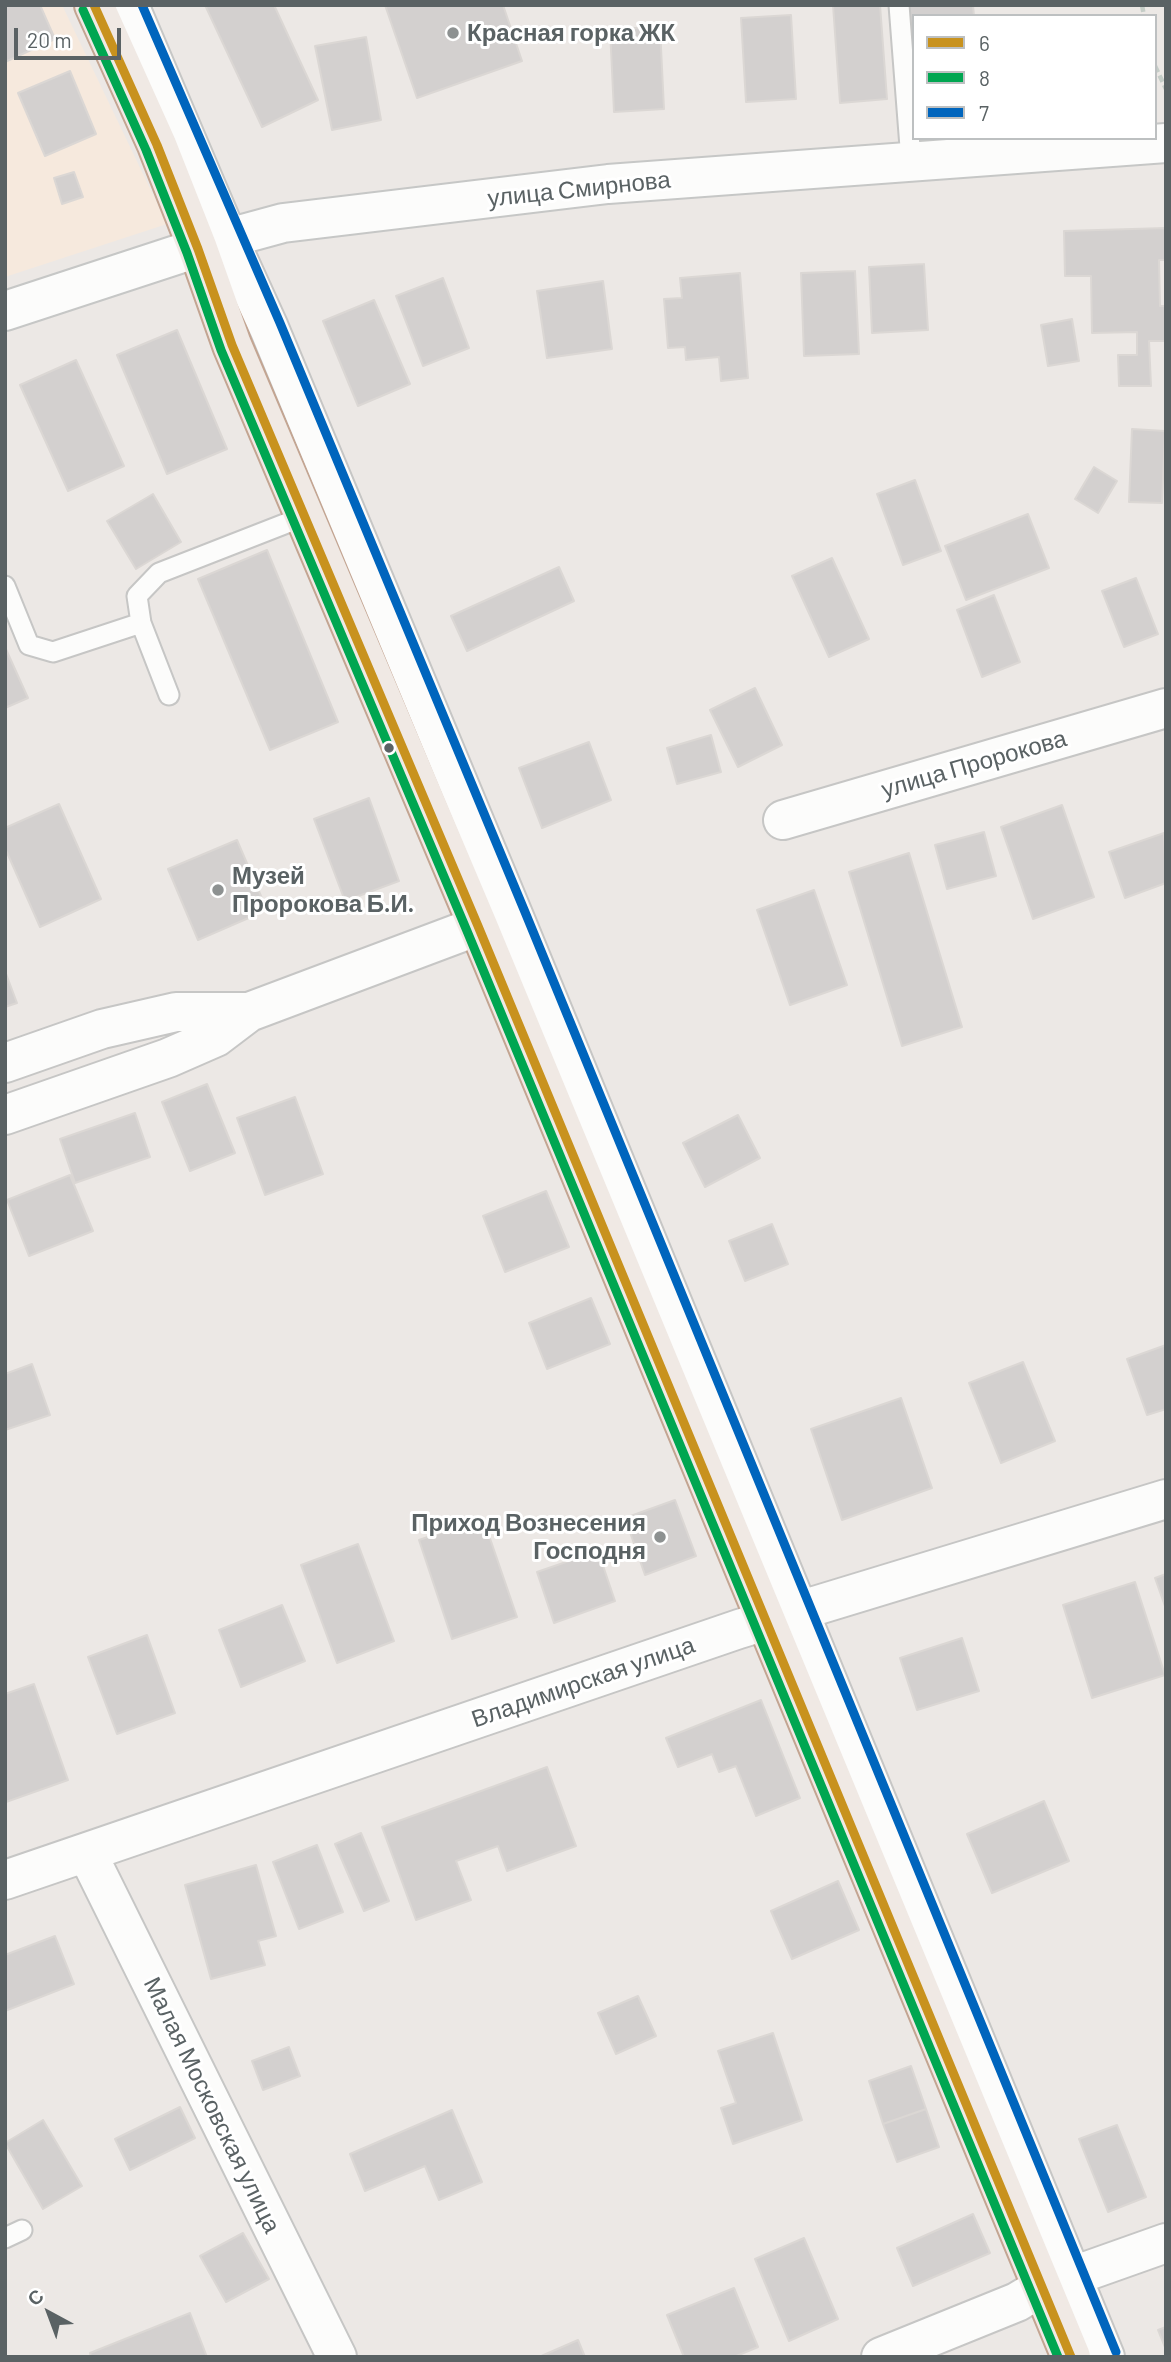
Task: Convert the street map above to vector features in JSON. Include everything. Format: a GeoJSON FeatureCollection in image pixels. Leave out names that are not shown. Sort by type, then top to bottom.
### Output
{"type":"FeatureCollection","features":[{"type":"Feature","properties":{"kind":"highway"},"geometry":{"type":"LineString","coordinates":[[94,5],[158,145],[213,243],[232,345],[478,926],[782,1615],[1057,2282],[1071,2357]]}},
{"type":"Feature","properties":{"kind":"street"},"geometry":{"type":"LineString","coordinates":[[129,5],[213,243],[285,366],[782,1615]]}},
{"type":"Feature","properties":{"kind":"street","name":"улица Смирнова"},"geometry":{"type":"LineString","coordinates":[[5,311],[283,223],[608,184],[1166,143]]}},
{"type":"Feature","properties":{"kind":"street","name":"улица Пророкова"},"geometry":{"type":"LineString","coordinates":[[783,820],[1166,708]]}},
{"type":"Feature","properties":{"kind":"street"},"geometry":{"type":"LineString","coordinates":[[5,1115],[180,1053],[216,1037],[249,1012],[478,926]]}},
{"type":"Feature","properties":{"kind":"street"},"geometry":{"type":"LineString","coordinates":[[5,1063],[102,1029],[176,1012],[249,1012]]}},
{"type":"Feature","properties":{"kind":"street","name":"Владимирская улица"},"geometry":{"type":"LineString","coordinates":[[5,1880],[782,1615],[1166,1499]]}},
{"type":"Feature","properties":{"kind":"street","name":"Малая Московская улица"},"geometry":{"type":"LineString","coordinates":[[87,1853],[337,2357]]}},
{"type":"Feature","properties":{"kind":"street"},"geometry":{"type":"LineString","coordinates":[[881,2357],[1017,2302],[1057,2282],[1166,2243]]}},
{"type":"Feature","properties":{"kind":"street"},"geometry":{"type":"LineString","coordinates":[[1057,2282],[1105,2357]]}},
{"type":"Feature","properties":{"kind":"lane"},"geometry":{"type":"LineString","coordinates":[[899,5],[911,160]]}},
{"type":"Feature","properties":{"kind":"lane"},"geometry":{"type":"LineString","coordinates":[[169,695],[141,623],[137,596],[159,573],[304,516]]}},
{"type":"Feature","properties":{"kind":"lane"},"geometry":{"type":"LineString","coordinates":[[5,586],[29,645],[53,652],[141,623]]}},
{"type":"Feature","properties":{"kind":"path"},"geometry":{"type":"LineString","coordinates":[[1157,70],[1166,89]]}},
{"type":"Feature","properties":{"kind":"shaded area"},"geometry":{"type":"Polygon","coordinates":[[[5,5],[62,5],[167,224],[5,277],[5,5]]]}},
{"type":"Feature","properties":{"kind":"building"},"geometry":{"type":"Polygon","coordinates":[[[5,5],[40,5],[55,39],[5,62],[5,5]]]}},
{"type":"Feature","properties":{"kind":"building"},"geometry":{"type":"Polygon","coordinates":[[[205,5],[274,5],[318,100],[262,127],[205,5]]]}},
{"type":"Feature","properties":{"kind":"building","name":"Красная горка ЖК"},"geometry":{"type":"Polygon","coordinates":[[[385,5],[503,5],[522,61],[417,98],[385,5]]]}},
{"type":"Feature","properties":{"kind":"building"},"geometry":{"type":"Polygon","coordinates":[[[833,5],[880,5],[887,99],[840,103],[833,5]]]}},
{"type":"Feature","properties":{"kind":"building"},"geometry":{"type":"Polygon","coordinates":[[[908,5],[973,5],[974,14],[912,14],[912,62],[908,5]]]}},
{"type":"Feature","properties":{"kind":"building"},"geometry":{"type":"Polygon","coordinates":[[[791,15],[796,99],[746,102],[741,18],[791,15]]]}},
{"type":"Feature","properties":{"kind":"building"},"geometry":{"type":"Polygon","coordinates":[[[660,27],[664,109],[614,112],[610,29],[660,27]]]}},
{"type":"Feature","properties":{"kind":"building"},"geometry":{"type":"Polygon","coordinates":[[[366,37],[381,120],[332,130],[315,46],[366,37]]]}},
{"type":"Feature","properties":{"kind":"building"},"geometry":{"type":"Polygon","coordinates":[[[70,71],[96,134],[45,156],[18,93],[70,71]]]}},
{"type":"Feature","properties":{"kind":"building"},"geometry":{"type":"Polygon","coordinates":[[[74,172],[83,197],[62,204],[54,178],[74,172]]]}},
{"type":"Feature","properties":{"kind":"building"},"geometry":{"type":"Polygon","coordinates":[[[1166,228],[1166,260],[1159,260],[1160,306],[1166,306],[1166,341],[1149,341],[1151,386],[1119,386],[1118,355],[1137,355],[1137,332],[1092,333],[1091,276],[1065,276],[1064,231],[1166,228]]]}},
{"type":"Feature","properties":{"kind":"building"},"geometry":{"type":"Polygon","coordinates":[[[924,264],[928,330],[872,333],[869,267],[924,264]]]}},
{"type":"Feature","properties":{"kind":"building"},"geometry":{"type":"Polygon","coordinates":[[[855,271],[859,354],[804,356],[801,273],[855,271]]]}},
{"type":"Feature","properties":{"kind":"building"},"geometry":{"type":"Polygon","coordinates":[[[740,273],[748,378],[721,381],[719,357],[686,360],[685,347],[668,348],[664,299],[682,298],[680,278],[740,273]]]}},
{"type":"Feature","properties":{"kind":"building"},"geometry":{"type":"Polygon","coordinates":[[[443,278],[469,348],[423,366],[396,296],[443,278]]]}},
{"type":"Feature","properties":{"kind":"building"},"geometry":{"type":"Polygon","coordinates":[[[603,281],[612,349],[547,358],[537,291],[603,281]]]}},
{"type":"Feature","properties":{"kind":"building"},"geometry":{"type":"Polygon","coordinates":[[[374,300],[410,384],[358,406],[323,321],[374,300]]]}},
{"type":"Feature","properties":{"kind":"building"},"geometry":{"type":"Polygon","coordinates":[[[1072,319],[1079,361],[1048,366],[1041,325],[1072,319]]]}},
{"type":"Feature","properties":{"kind":"building"},"geometry":{"type":"Polygon","coordinates":[[[177,330],[227,449],[167,474],[117,355],[177,330]]]}},
{"type":"Feature","properties":{"kind":"building"},"geometry":{"type":"Polygon","coordinates":[[[76,360],[124,466],[68,491],[20,385],[76,360]]]}},
{"type":"Feature","properties":{"kind":"building"},"geometry":{"type":"Polygon","coordinates":[[[1132,429],[1165,431],[1162,503],[1129,502],[1132,429]]]}},
{"type":"Feature","properties":{"kind":"building"},"geometry":{"type":"Polygon","coordinates":[[[1094,467],[1117,481],[1098,513],[1075,499],[1094,467]]]}},
{"type":"Feature","properties":{"kind":"building"},"geometry":{"type":"Polygon","coordinates":[[[915,480],[941,551],[903,565],[877,494],[915,480]]]}},
{"type":"Feature","properties":{"kind":"building"},"geometry":{"type":"Polygon","coordinates":[[[153,494],[181,542],[136,569],[107,521],[153,494]]]}},
{"type":"Feature","properties":{"kind":"building"},"geometry":{"type":"Polygon","coordinates":[[[1028,514],[1049,568],[966,600],[945,546],[1028,514]]]}},
{"type":"Feature","properties":{"kind":"building"},"geometry":{"type":"Polygon","coordinates":[[[267,550],[338,722],[270,750],[198,579],[267,550]]]}},
{"type":"Feature","properties":{"kind":"building"},"geometry":{"type":"Polygon","coordinates":[[[832,558],[869,639],[829,657],[792,576],[832,558]]]}},
{"type":"Feature","properties":{"kind":"building"},"geometry":{"type":"Polygon","coordinates":[[[559,567],[574,601],[467,651],[451,616],[559,567]]]}},
{"type":"Feature","properties":{"kind":"building"},"geometry":{"type":"Polygon","coordinates":[[[1136,578],[1158,634],[1124,647],[1102,591],[1136,578]]]}},
{"type":"Feature","properties":{"kind":"building"},"geometry":{"type":"Polygon","coordinates":[[[994,595],[1020,662],[982,677],[957,610],[994,595]]]}},
{"type":"Feature","properties":{"kind":"building"},"geometry":{"type":"Polygon","coordinates":[[[5,647],[28,698],[5,708],[5,647]]]}},
{"type":"Feature","properties":{"kind":"building"},"geometry":{"type":"Polygon","coordinates":[[[755,688],[782,745],[738,767],[710,710],[755,688]]]}},
{"type":"Feature","properties":{"kind":"building"},"geometry":{"type":"Polygon","coordinates":[[[711,735],[721,772],[677,784],[667,748],[711,735]]]}},
{"type":"Feature","properties":{"kind":"building"},"geometry":{"type":"Polygon","coordinates":[[[589,742],[611,800],[542,828],[519,768],[589,742]]]}},
{"type":"Feature","properties":{"kind":"building"},"geometry":{"type":"Polygon","coordinates":[[[369,798],[399,881],[345,901],[314,819],[369,798]]]}},
{"type":"Feature","properties":{"kind":"building"},"geometry":{"type":"Polygon","coordinates":[[[59,804],[101,899],[40,927],[5,848],[5,828],[59,804]]]}},
{"type":"Feature","properties":{"kind":"building"},"geometry":{"type":"Polygon","coordinates":[[[1062,805],[1094,897],[1033,919],[1001,827],[1062,805]]]}},
{"type":"Feature","properties":{"kind":"building"},"geometry":{"type":"Polygon","coordinates":[[[984,832],[996,876],[947,889],[935,845],[984,832]]]}},
{"type":"Feature","properties":{"kind":"building"},"geometry":{"type":"Polygon","coordinates":[[[1164,833],[1166,883],[1125,898],[1109,852],[1164,833]]]}},
{"type":"Feature","properties":{"kind":"building","name":"Музей Пророкова Б.И."},"geometry":{"type":"Polygon","coordinates":[[[237,840],[267,910],[198,940],[168,869],[237,840]]]}},
{"type":"Feature","properties":{"kind":"building"},"geometry":{"type":"Polygon","coordinates":[[[909,853],[962,1027],[902,1046],[849,872],[909,853]]]}},
{"type":"Feature","properties":{"kind":"building"},"geometry":{"type":"Polygon","coordinates":[[[814,890],[847,985],[790,1005],[757,910],[814,890]]]}},
{"type":"Feature","properties":{"kind":"building"},"geometry":{"type":"Polygon","coordinates":[[[5,971],[17,1003],[5,1007],[5,971]]]}},
{"type":"Feature","properties":{"kind":"building"},"geometry":{"type":"Polygon","coordinates":[[[207,1084],[235,1153],[190,1171],[162,1102],[207,1084]]]}},
{"type":"Feature","properties":{"kind":"building"},"geometry":{"type":"Polygon","coordinates":[[[295,1097],[323,1174],[265,1195],[237,1118],[295,1097]]]}},
{"type":"Feature","properties":{"kind":"building"},"geometry":{"type":"Polygon","coordinates":[[[135,1113],[150,1157],[75,1183],[60,1139],[135,1113]]]}},
{"type":"Feature","properties":{"kind":"building"},"geometry":{"type":"Polygon","coordinates":[[[738,1115],[760,1158],[705,1187],[683,1143],[738,1115]]]}},
{"type":"Feature","properties":{"kind":"building"},"geometry":{"type":"Polygon","coordinates":[[[70,1175],[93,1231],[29,1256],[7,1200],[70,1175]]]}},
{"type":"Feature","properties":{"kind":"building"},"geometry":{"type":"Polygon","coordinates":[[[546,1191],[569,1247],[505,1272],[483,1216],[546,1191]]]}},
{"type":"Feature","properties":{"kind":"building"},"geometry":{"type":"Polygon","coordinates":[[[772,1224],[788,1264],[745,1281],[729,1241],[772,1224]]]}},
{"type":"Feature","properties":{"kind":"building"},"geometry":{"type":"Polygon","coordinates":[[[591,1298],[610,1344],[547,1369],[529,1323],[591,1298]]]}},
{"type":"Feature","properties":{"kind":"building"},"geometry":{"type":"Polygon","coordinates":[[[1166,1345],[1166,1409],[1147,1415],[1127,1359],[1166,1345]]]}},
{"type":"Feature","properties":{"kind":"building"},"geometry":{"type":"Polygon","coordinates":[[[1023,1362],[1055,1441],[1001,1463],[969,1383],[1023,1362]]]}},
{"type":"Feature","properties":{"kind":"building"},"geometry":{"type":"Polygon","coordinates":[[[32,1364],[50,1415],[5,1430],[5,1374],[32,1364]]]}},
{"type":"Feature","properties":{"kind":"building"},"geometry":{"type":"Polygon","coordinates":[[[901,1398],[932,1488],[842,1520],[811,1429],[901,1398]]]}},
{"type":"Feature","properties":{"kind":"building","name":"Приход Вознесения Господня"},"geometry":{"type":"Polygon","coordinates":[[[675,1500],[696,1556],[645,1575],[625,1518],[675,1500]]]}},
{"type":"Feature","properties":{"kind":"building"},"geometry":{"type":"Polygon","coordinates":[[[483,1518],[517,1617],[452,1639],[419,1540],[483,1518]]]}},
{"type":"Feature","properties":{"kind":"building"},"geometry":{"type":"Polygon","coordinates":[[[358,1544],[394,1641],[337,1663],[301,1565],[358,1544]]]}},
{"type":"Feature","properties":{"kind":"building"},"geometry":{"type":"Polygon","coordinates":[[[598,1551],[615,1601],[554,1623],[537,1572],[598,1551]]]}},
{"type":"Feature","properties":{"kind":"building"},"geometry":{"type":"Polygon","coordinates":[[[1166,1574],[1166,1609],[1155,1578],[1166,1574]]]}},
{"type":"Feature","properties":{"kind":"building"},"geometry":{"type":"Polygon","coordinates":[[[1135,1582],[1165,1675],[1092,1698],[1063,1605],[1135,1582]]]}},
{"type":"Feature","properties":{"kind":"building"},"geometry":{"type":"Polygon","coordinates":[[[282,1605],[305,1661],[241,1687],[219,1630],[282,1605]]]}},
{"type":"Feature","properties":{"kind":"building"},"geometry":{"type":"Polygon","coordinates":[[[147,1635],[175,1713],[117,1734],[88,1657],[147,1635]]]}},
{"type":"Feature","properties":{"kind":"building"},"geometry":{"type":"Polygon","coordinates":[[[962,1638],[979,1691],[917,1710],[900,1658],[962,1638]]]}},
{"type":"Feature","properties":{"kind":"building"},"geometry":{"type":"Polygon","coordinates":[[[34,1684],[68,1780],[6,1802],[5,1694],[34,1684]]]}},
{"type":"Feature","properties":{"kind":"building"},"geometry":{"type":"Polygon","coordinates":[[[761,1700],[800,1798],[756,1816],[736,1766],[719,1772],[712,1754],[678,1767],[666,1738],[761,1700]]]}},
{"type":"Feature","properties":{"kind":"building"},"geometry":{"type":"Polygon","coordinates":[[[547,1767],[576,1846],[507,1871],[498,1846],[456,1861],[471,1900],[416,1920],[382,1827],[547,1767]]]}},
{"type":"Feature","properties":{"kind":"building"},"geometry":{"type":"Polygon","coordinates":[[[1044,1801],[1069,1861],[992,1893],[967,1834],[1044,1801]]]}},
{"type":"Feature","properties":{"kind":"building"},"geometry":{"type":"Polygon","coordinates":[[[361,1833],[389,1901],[364,1911],[335,1844],[361,1833]]]}},
{"type":"Feature","properties":{"kind":"building"},"geometry":{"type":"Polygon","coordinates":[[[317,1845],[343,1912],[299,1929],[273,1862],[317,1845]]]}},
{"type":"Feature","properties":{"kind":"building"},"geometry":{"type":"Polygon","coordinates":[[[256,1865],[276,1936],[258,1941],[265,1965],[211,1979],[185,1885],[256,1865]]]}},
{"type":"Feature","properties":{"kind":"building"},"geometry":{"type":"Polygon","coordinates":[[[838,1881],[859,1930],[792,1959],[771,1911],[838,1881]]]}},
{"type":"Feature","properties":{"kind":"building"},"geometry":{"type":"Polygon","coordinates":[[[55,1936],[74,1984],[5,2011],[5,1955],[55,1936]]]}},
{"type":"Feature","properties":{"kind":"building"},"geometry":{"type":"Polygon","coordinates":[[[638,1996],[656,2036],[616,2054],[598,2013],[638,1996]]]}},
{"type":"Feature","properties":{"kind":"building"},"geometry":{"type":"Polygon","coordinates":[[[773,2033],[802,2120],[733,2144],[721,2108],[736,2103],[718,2051],[773,2033]]]}},
{"type":"Feature","properties":{"kind":"building"},"geometry":{"type":"Polygon","coordinates":[[[289,2047],[300,2076],[263,2090],[252,2061],[289,2047]]]}},
{"type":"Feature","properties":{"kind":"building"},"geometry":{"type":"Polygon","coordinates":[[[911,2066],[926,2109],[883,2124],[869,2081],[911,2066]]]}},
{"type":"Feature","properties":{"kind":"building"},"geometry":{"type":"Polygon","coordinates":[[[180,2107],[195,2138],[130,2170],[115,2139],[180,2107]]]}},
{"type":"Feature","properties":{"kind":"building"},"geometry":{"type":"Polygon","coordinates":[[[926,2109],[939,2147],[897,2162],[883,2124],[926,2109]]]}},
{"type":"Feature","properties":{"kind":"building"},"geometry":{"type":"Polygon","coordinates":[[[452,2110],[482,2182],[439,2200],[425,2166],[365,2191],[350,2154],[452,2110]]]}},
{"type":"Feature","properties":{"kind":"building"},"geometry":{"type":"Polygon","coordinates":[[[43,2120],[82,2186],[43,2209],[5,2143],[43,2120]]]}},
{"type":"Feature","properties":{"kind":"building"},"geometry":{"type":"Polygon","coordinates":[[[1117,2125],[1146,2197],[1108,2212],[1079,2139],[1117,2125]]]}},
{"type":"Feature","properties":{"kind":"building"},"geometry":{"type":"Polygon","coordinates":[[[973,2214],[990,2253],[913,2286],[897,2248],[973,2214]]]}},
{"type":"Feature","properties":{"kind":"building"},"geometry":{"type":"Polygon","coordinates":[[[243,2233],[269,2279],[226,2302],[200,2256],[243,2233]]]}},
{"type":"Feature","properties":{"kind":"building"},"geometry":{"type":"Polygon","coordinates":[[[804,2238],[838,2319],[789,2341],[755,2259],[804,2238]]]}},
{"type":"Feature","properties":{"kind":"building"},"geometry":{"type":"Polygon","coordinates":[[[734,2288],[758,2347],[734,2357],[684,2357],[667,2315],[734,2288]]]}},
{"type":"Feature","properties":{"kind":"building"},"geometry":{"type":"Polygon","coordinates":[[[190,2313],[207,2357],[91,2357],[90,2353],[190,2313]]]}},
{"type":"Feature","properties":{"kind":"building"},"geometry":{"type":"Polygon","coordinates":[[[1166,2327],[1166,2350],[1158,2330],[1166,2327]]]}},
{"type":"Feature","properties":{"kind":"building"},"geometry":{"type":"Polygon","coordinates":[[[578,2340],[585,2357],[539,2357],[578,2340]]]}},
{"type":"Feature","properties":{"kind":"transit line","name":"6"},"geometry":{"type":"LineString","coordinates":[[94,5],[157,145],[232,345],[478,926],[1071,2357]]}},
{"type":"Feature","properties":{"kind":"transit line","name":"7"},"geometry":{"type":"LineString","coordinates":[[142,5],[280,323],[525,912],[1116,2352]]}},
{"type":"Feature","properties":{"kind":"transit line","name":"8"},"geometry":{"type":"LineString","coordinates":[[83,10],[146,150],[187,253],[221,350],[467,931],[1058,2357]]}},
{"type":"Feature","properties":{"kind":"place","name":"Красная горка ЖК"},"geometry":{"type":"Point","coordinates":[453,33]}},
{"type":"Feature","properties":{"kind":"place","name":"Музей Пророкова Б.И."},"geometry":{"type":"Point","coordinates":[218,890]}},
{"type":"Feature","properties":{"kind":"place","name":"Приход Вознесения Господня"},"geometry":{"type":"Point","coordinates":[660,1537]}}]}
